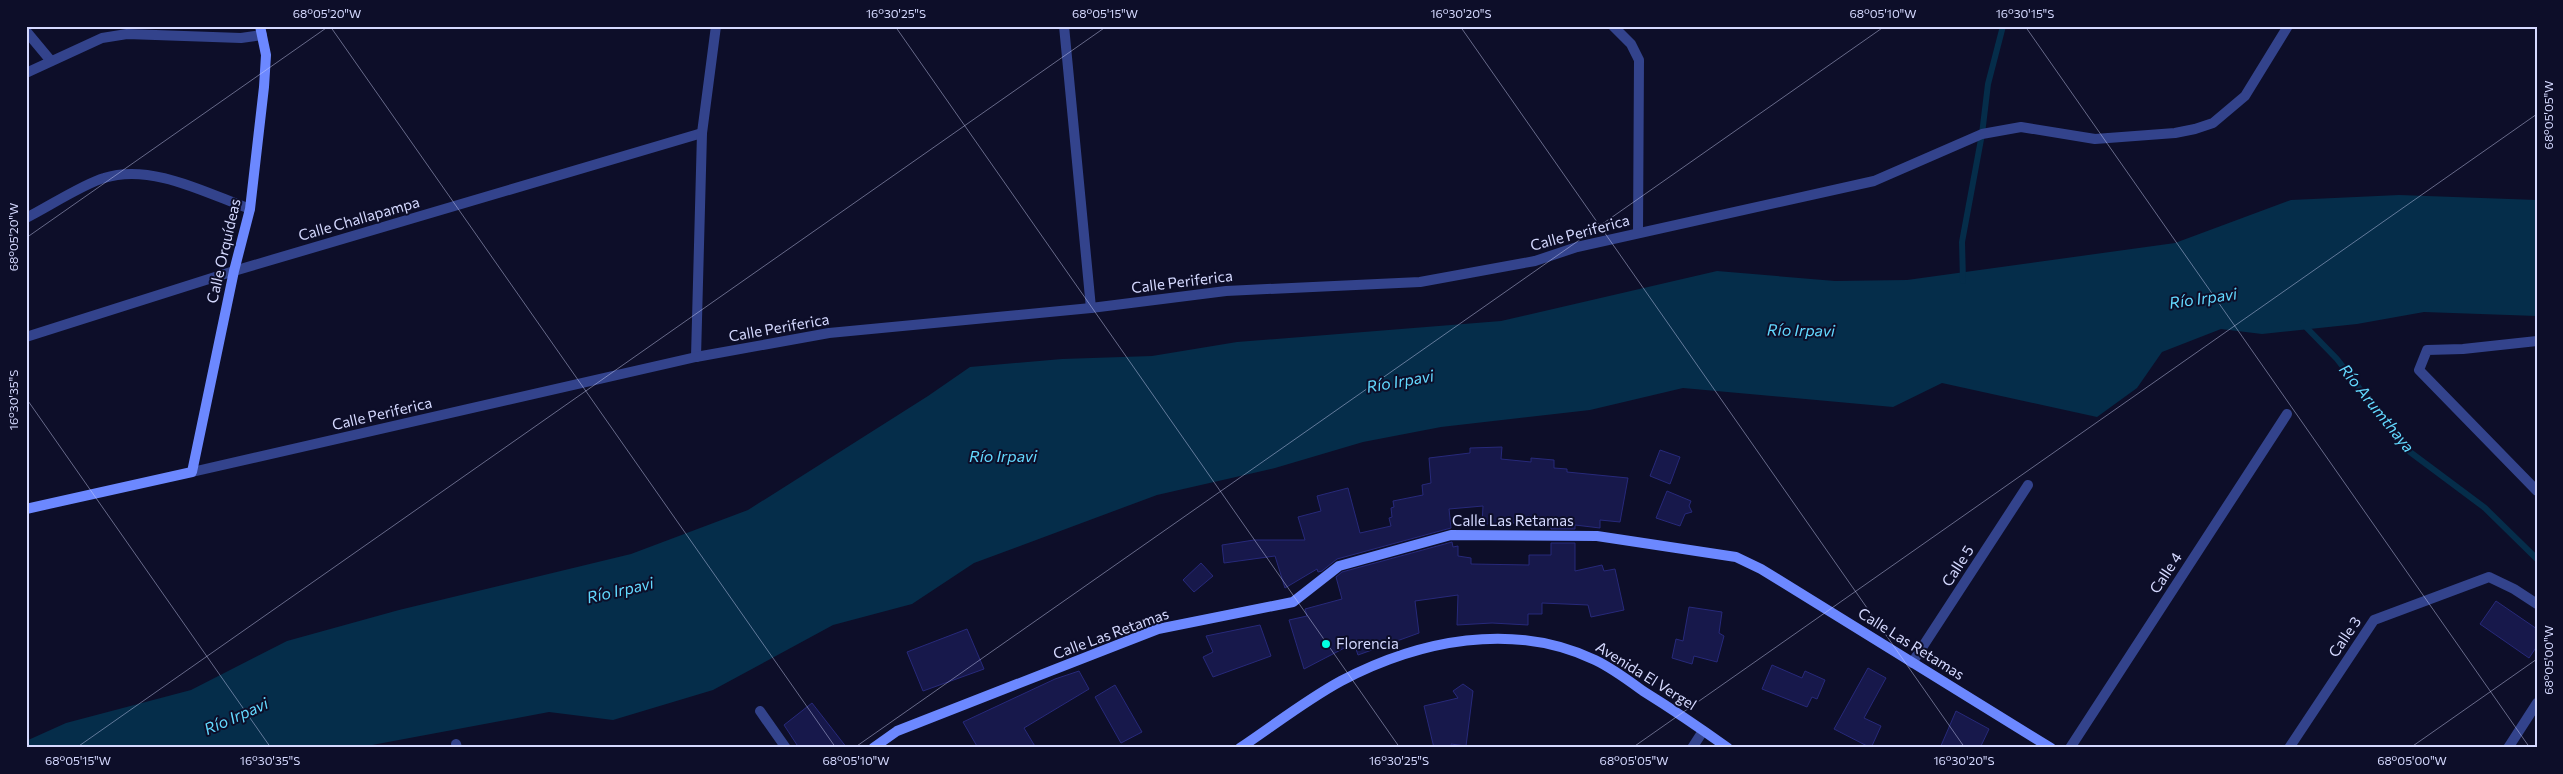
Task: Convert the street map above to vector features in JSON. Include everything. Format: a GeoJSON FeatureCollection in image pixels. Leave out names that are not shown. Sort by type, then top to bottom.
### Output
{"type":"FeatureCollection","features":[{"type":"Feature","properties":{"kind":"street"},"geometry":{"type":"LineString","coordinates":[[696,357],[702,133],[716,26]]}},
{"type":"Feature","properties":{"kind":"street"},"geometry":{"type":"LineString","coordinates":[[1064,26],[1091,308]]}},
{"type":"Feature","properties":{"kind":"street"},"geometry":{"type":"LineString","coordinates":[[1613,26],[1631,44],[1639,60],[1638,233]]}},
{"type":"Feature","properties":{"kind":"street","name":"Calle Periferica"},"geometry":{"type":"LineString","coordinates":[[26,509],[696,357],[829,333],[1091,308],[1226,291],[1420,282],[1535,261],[1577,247],[1874,180],[1982,134],[2021,127],[2095,139],[2175,133],[2195,129],[2213,123],[2245,96],[2288,26]]}},
{"type":"Feature","properties":{"kind":"street"},"geometry":{"type":"LineString","coordinates":[[26,73],[102,38],[127,34],[242,38],[261,30]]}},
{"type":"Feature","properties":{"kind":"street","name":"Calle Orquídeas"},"geometry":{"type":"LineString","coordinates":[[192,472],[234,271],[250,209],[266,55],[261,30]]}},
{"type":"Feature","properties":{"kind":"street"},"geometry":{"type":"LineString","coordinates":[[26,31],[50,61]]}},
{"type":"Feature","properties":{"kind":"street","name":"Calle Challapampa"},"geometry":{"type":"LineString","coordinates":[[26,337],[234,271],[702,133]]}},
{"type":"Feature","properties":{"kind":"street"},"geometry":{"type":"LineString","coordinates":[[26,218],[103,178],[131,172],[157,176],[250,209]]}},
{"type":"Feature","properties":{"kind":"street"},"geometry":{"type":"LineString","coordinates":[[2537,341],[2462,349],[2427,350],[2419,370],[2537,491]]}},
{"type":"Feature","properties":{"kind":"street","name":"Calle 4"},"geometry":{"type":"LineString","coordinates":[[2070,748],[2287,414]]}},
{"type":"Feature","properties":{"kind":"street","name":"Calle 5"},"geometry":{"type":"LineString","coordinates":[[1912,663],[2028,485]]}},
{"type":"Feature","properties":{"kind":"street","name":"Calle Las Retamas"},"geometry":{"type":"LineString","coordinates":[[873,748],[897,731],[1158,629],[1293,602],[1339,566],[1451,535],[1596,536],[1736,557],[1762,569],[2051,748]]}},
{"type":"Feature","properties":{"kind":"street","name":"Calle 3"},"geometry":{"type":"LineString","coordinates":[[2289,748],[2374,620],[2489,577],[2514,589],[2537,604]]}},
{"type":"Feature","properties":{"kind":"street","name":"Avenida El Vergel"},"geometry":{"type":"LineString","coordinates":[[1240,748],[1340,682],[1387,660],[1442,644],[1486,638],[1533,641],[1570,649],[1598,661],[1728,748]]}},
{"type":"Feature","properties":{"kind":"street"},"geometry":{"type":"LineString","coordinates":[[2508,748],[2537,703]]}},
{"type":"Feature","properties":{"kind":"street"},"geometry":{"type":"LineString","coordinates":[[760,711],[786,748]]}},
{"type":"Feature","properties":{"kind":"street"},"geometry":{"type":"LineString","coordinates":[[1692,748],[1703,731]]}},
{"type":"Feature","properties":{"kind":"water","name":"Río Irpavi"},"geometry":{"type":"Polygon","coordinates":[[[2399,195],[2537,200],[2537,316],[2424,312],[2357,324],[2262,334],[2221,329],[2162,352],[2137,388],[2097,417],[1942,383],[1893,407],[1683,388],[1590,410],[1441,427],[1363,442],[1275,468],[1157,495],[974,563],[912,604],[833,625],[713,690],[613,720],[549,712],[356,748],[26,748],[26,741],[66,723],[191,690],[287,641],[399,610],[631,554],[748,510],[928,396],[970,367],[1062,359],[1152,356],[1237,342],[1501,321],[1717,271],[1835,281],[1907,280],[2175,243],[2291,200],[2399,195]]]}},
{"type":"Feature","properties":{"kind":"building"},"geometry":{"type":"Polygon","coordinates":[[[1502,447],[1501,459],[1531,462],[1531,458],[1554,460],[1554,468],[1567,469],[1567,472],[1628,478],[1620,522],[1600,520],[1600,528],[1575,525],[1575,529],[1551,529],[1551,524],[1541,524],[1541,522],[1482,524],[1483,506],[1449,509],[1451,528],[1337,559],[1322,571],[1318,572],[1317,569],[1285,588],[1275,556],[1224,563],[1222,545],[1254,540],[1305,540],[1298,517],[1321,511],[1317,496],[1348,488],[1360,533],[1391,526],[1389,518],[1392,517],[1391,508],[1394,507],[1393,501],[1423,495],[1422,485],[1431,483],[1429,458],[1470,453],[1470,448],[1502,447]]]}},
{"type":"Feature","properties":{"kind":"building"},"geometry":{"type":"Polygon","coordinates":[[[1660,450],[1680,457],[1670,484],[1650,476],[1660,450]]]}},
{"type":"Feature","properties":{"kind":"building"},"geometry":{"type":"Polygon","coordinates":[[[1667,491],[1691,501],[1689,506],[1692,512],[1685,514],[1680,526],[1656,518],[1667,491]]]}},
{"type":"Feature","properties":{"kind":"building"},"geometry":{"type":"Polygon","coordinates":[[[1452,542],[1453,547],[1458,546],[1458,556],[1471,558],[1471,564],[1529,565],[1529,555],[1551,555],[1551,543],[1575,543],[1575,571],[1602,565],[1604,571],[1615,569],[1624,610],[1591,617],[1588,605],[1542,603],[1542,614],[1528,614],[1528,625],[1492,623],[1457,625],[1458,595],[1415,601],[1419,633],[1358,655],[1354,643],[1304,669],[1289,620],[1307,616],[1305,609],[1342,599],[1336,577],[1342,572],[1452,542]]]}},
{"type":"Feature","properties":{"kind":"building"},"geometry":{"type":"Polygon","coordinates":[[[1201,563],[1213,576],[1194,592],[1183,580],[1201,563]]]}},
{"type":"Feature","properties":{"kind":"building"},"geometry":{"type":"Polygon","coordinates":[[[2496,601],[2537,629],[2537,646],[2529,658],[2480,624],[2496,601]]]}},
{"type":"Feature","properties":{"kind":"building"},"geometry":{"type":"Polygon","coordinates":[[[1689,607],[1722,612],[1719,633],[1724,636],[1717,662],[1694,656],[1692,664],[1672,658],[1676,639],[1683,641],[1689,607]]]}},
{"type":"Feature","properties":{"kind":"building"},"geometry":{"type":"Polygon","coordinates":[[[1260,625],[1271,656],[1213,677],[1203,657],[1213,652],[1206,636],[1260,625]]]}},
{"type":"Feature","properties":{"kind":"building"},"geometry":{"type":"Polygon","coordinates":[[[967,629],[984,669],[923,691],[907,652],[967,629]]]}},
{"type":"Feature","properties":{"kind":"building"},"geometry":{"type":"Polygon","coordinates":[[[1772,665],[1802,678],[1805,671],[1825,680],[1817,699],[1812,697],[1807,707],[1762,689],[1772,665]]]}},
{"type":"Feature","properties":{"kind":"building"},"geometry":{"type":"Polygon","coordinates":[[[1868,668],[1886,678],[1864,718],[1881,726],[1871,748],[1834,729],[1868,668]]]}},
{"type":"Feature","properties":{"kind":"building"},"geometry":{"type":"Polygon","coordinates":[[[1079,671],[1089,689],[1024,728],[1036,748],[978,748],[963,722],[1055,679],[1079,671]]]}},
{"type":"Feature","properties":{"kind":"building"},"geometry":{"type":"Polygon","coordinates":[[[1463,684],[1473,691],[1466,746],[1451,744],[1452,748],[1434,748],[1424,706],[1458,698],[1453,691],[1463,684]]]}},
{"type":"Feature","properties":{"kind":"building"},"geometry":{"type":"Polygon","coordinates":[[[1115,685],[1142,732],[1121,743],[1095,697],[1115,685]]]}},
{"type":"Feature","properties":{"kind":"building"},"geometry":{"type":"Polygon","coordinates":[[[812,703],[847,748],[799,748],[784,725],[812,703]]]}},
{"type":"Feature","properties":{"kind":"building"},"geometry":{"type":"Polygon","coordinates":[[[1956,711],[1989,729],[1980,748],[1940,748],[1956,711]]]}},
{"type":"Feature","properties":{"kind":"waterway"},"geometry":{"type":"LineString","coordinates":[[1963,281],[1962,242],[1982,134],[1988,84],[2003,26]]}},
{"type":"Feature","properties":{"kind":"waterway","name":"Río Arumthaya"},"geometry":{"type":"LineString","coordinates":[[2303,324],[2337,359],[2406,449],[2485,508],[2537,559]]}},
{"type":"Feature","properties":{"kind":"place","name":"Florencia"},"geometry":{"type":"Point","coordinates":[1326,644]}}]}
